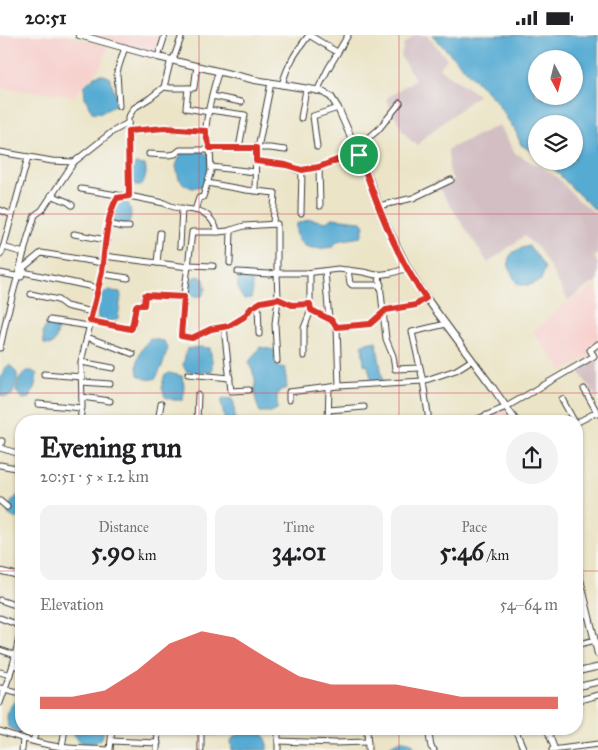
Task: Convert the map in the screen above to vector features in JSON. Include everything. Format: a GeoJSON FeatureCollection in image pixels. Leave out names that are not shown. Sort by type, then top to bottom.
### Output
{"type":"FeatureCollection","features":[{"type":"Feature","properties":{"kind":"street"},"geometry":{"type":"LineString","coordinates":[[79,35],[218,71],[271,83],[321,91],[331,97],[355,145],[384,220],[408,268],[426,298],[512,415]]}},
{"type":"Feature","properties":{"kind":"street"},"geometry":{"type":"LineString","coordinates":[[158,57],[165,35]]}},
{"type":"Feature","properties":{"kind":"street"},"geometry":{"type":"LineString","coordinates":[[127,197],[128,118],[134,108],[164,87],[182,35]]}},
{"type":"Feature","properties":{"kind":"street"},"geometry":{"type":"LineString","coordinates":[[282,85],[294,55],[309,35],[337,52]]}},
{"type":"Feature","properties":{"kind":"street"},"geometry":{"type":"LineString","coordinates":[[317,91],[348,35]]}},
{"type":"Feature","properties":{"kind":"street"},"geometry":{"type":"LineString","coordinates":[[119,106],[116,74],[124,47]]}},
{"type":"Feature","properties":{"kind":"street"},"geometry":{"type":"LineString","coordinates":[[164,87],[194,88],[197,66]]}},
{"type":"Feature","properties":{"kind":"street"},"geometry":{"type":"LineString","coordinates":[[195,210],[199,197],[203,197],[211,167],[206,131],[218,71]]}},
{"type":"Feature","properties":{"kind":"street"},"geometry":{"type":"LineString","coordinates":[[255,191],[257,148],[271,83]]}},
{"type":"Feature","properties":{"kind":"street"},"geometry":{"type":"LineString","coordinates":[[188,88],[186,108],[245,115],[239,148]]}},
{"type":"Feature","properties":{"kind":"street"},"geometry":{"type":"LineString","coordinates":[[301,118],[306,89]]}},
{"type":"Feature","properties":{"kind":"street"},"geometry":{"type":"LineString","coordinates":[[212,96],[241,103]]}},
{"type":"Feature","properties":{"kind":"street"},"geometry":{"type":"LineString","coordinates":[[355,145],[378,130],[400,103]]}},
{"type":"Feature","properties":{"kind":"street"},"geometry":{"type":"LineString","coordinates":[[316,147],[313,117],[338,108]]}},
{"type":"Feature","properties":{"kind":"street"},"geometry":{"type":"LineString","coordinates":[[0,348],[35,215],[42,210],[74,162],[112,131],[128,123]]}},
{"type":"Feature","properties":{"kind":"street"},"geometry":{"type":"LineString","coordinates":[[128,131],[165,128],[206,131]]}},
{"type":"Feature","properties":{"kind":"street"},"geometry":{"type":"LineString","coordinates":[[149,154],[168,155],[180,150],[239,148],[285,150]]}},
{"type":"Feature","properties":{"kind":"street"},"geometry":{"type":"LineString","coordinates":[[0,152],[52,161],[74,162]]}},
{"type":"Feature","properties":{"kind":"street"},"geometry":{"type":"LineString","coordinates":[[256,161],[286,165],[302,170],[359,155]]}},
{"type":"Feature","properties":{"kind":"street"},"geometry":{"type":"LineString","coordinates":[[24,253],[1,251],[28,157]]}},
{"type":"Feature","properties":{"kind":"street"},"geometry":{"type":"LineString","coordinates":[[211,167],[255,172]]}},
{"type":"Feature","properties":{"kind":"street"},"geometry":{"type":"LineString","coordinates":[[319,167],[320,206]]}},
{"type":"Feature","properties":{"kind":"street"},"geometry":{"type":"LineString","coordinates":[[301,213],[302,170]]}},
{"type":"Feature","properties":{"kind":"street"},"geometry":{"type":"LineString","coordinates":[[379,206],[413,198],[451,180]]}},
{"type":"Feature","properties":{"kind":"street"},"geometry":{"type":"LineString","coordinates":[[207,183],[275,193],[273,224]]}},
{"type":"Feature","properties":{"kind":"street"},"geometry":{"type":"LineString","coordinates":[[81,189],[195,210],[209,215],[218,231]]}},
{"type":"Feature","properties":{"kind":"street"},"geometry":{"type":"LineString","coordinates":[[51,195],[72,205]]}},
{"type":"Feature","properties":{"kind":"street"},"geometry":{"type":"LineString","coordinates":[[81,415],[81,362],[102,273],[109,223],[113,205],[117,198],[127,197]]}},
{"type":"Feature","properties":{"kind":"street"},"geometry":{"type":"LineString","coordinates":[[180,246],[182,208]]}},
{"type":"Feature","properties":{"kind":"street"},"geometry":{"type":"LineString","coordinates":[[0,210],[12,215]]}},
{"type":"Feature","properties":{"kind":"street"},"geometry":{"type":"LineString","coordinates":[[109,223],[129,227]]}},
{"type":"Feature","properties":{"kind":"street"},"geometry":{"type":"LineString","coordinates":[[278,361],[275,324],[278,299],[277,224],[244,226],[231,231],[192,232],[181,336],[192,338],[211,329],[229,326],[244,317],[251,308],[261,302],[278,299],[292,305],[310,307],[331,320],[337,327],[339,386]]}},
{"type":"Feature","properties":{"kind":"street"},"geometry":{"type":"LineString","coordinates":[[230,263],[231,231]]}},
{"type":"Feature","properties":{"kind":"street"},"geometry":{"type":"LineString","coordinates":[[157,263],[160,233]]}},
{"type":"Feature","properties":{"kind":"street"},"geometry":{"type":"LineString","coordinates":[[74,234],[106,240]]}},
{"type":"Feature","properties":{"kind":"street"},"geometry":{"type":"LineString","coordinates":[[20,275],[24,267],[41,253],[103,263]]}},
{"type":"Feature","properties":{"kind":"street"},"geometry":{"type":"LineString","coordinates":[[104,256],[188,266],[213,266]]}},
{"type":"Feature","properties":{"kind":"street"},"geometry":{"type":"LineString","coordinates":[[238,272],[269,274],[310,273],[338,269],[379,274],[392,273],[408,268]]}},
{"type":"Feature","properties":{"kind":"street"},"geometry":{"type":"LineString","coordinates":[[325,271],[329,320]]}},
{"type":"Feature","properties":{"kind":"street"},"geometry":{"type":"LineString","coordinates":[[348,271],[352,285],[381,285]]}},
{"type":"Feature","properties":{"kind":"street"},"geometry":{"type":"LineString","coordinates":[[0,273],[98,288]]}},
{"type":"Feature","properties":{"kind":"street"},"geometry":{"type":"LineString","coordinates":[[102,273],[128,278]]}},
{"type":"Feature","properties":{"kind":"street"},"geometry":{"type":"LineString","coordinates":[[304,356],[304,329],[310,307],[310,273]]}},
{"type":"Feature","properties":{"kind":"street"},"geometry":{"type":"LineString","coordinates":[[379,274],[387,343],[393,356],[395,369],[420,368]]}},
{"type":"Feature","properties":{"kind":"street"},"geometry":{"type":"LineString","coordinates":[[31,294],[58,300],[66,306],[92,312]]}},
{"type":"Feature","properties":{"kind":"street"},"geometry":{"type":"LineString","coordinates":[[50,320],[131,329],[136,306],[144,305],[145,295],[184,297]]}},
{"type":"Feature","properties":{"kind":"street"},"geometry":{"type":"LineString","coordinates":[[337,327],[370,324],[386,310],[416,305],[426,298]]}},
{"type":"Feature","properties":{"kind":"street"},"geometry":{"type":"LineString","coordinates":[[258,304],[259,334]]}},
{"type":"Feature","properties":{"kind":"street"},"geometry":{"type":"LineString","coordinates":[[428,415],[412,332],[446,324]]}},
{"type":"Feature","properties":{"kind":"street"},"geometry":{"type":"LineString","coordinates":[[224,327],[231,390],[232,392],[249,390]]}},
{"type":"Feature","properties":{"kind":"street"},"geometry":{"type":"LineString","coordinates":[[87,337],[133,354]]}},
{"type":"Feature","properties":{"kind":"street"},"geometry":{"type":"LineString","coordinates":[[487,415],[506,407],[594,356],[590,350],[598,344]]}},
{"type":"Feature","properties":{"kind":"street"},"geometry":{"type":"LineString","coordinates":[[289,401],[289,392],[339,386],[423,381],[456,370],[472,360]]}},
{"type":"Feature","properties":{"kind":"street"},"geometry":{"type":"LineString","coordinates":[[81,362],[113,368]]}},
{"type":"Feature","properties":{"kind":"street"},"geometry":{"type":"LineString","coordinates":[[188,374],[230,378]]}},
{"type":"Feature","properties":{"kind":"street"},"geometry":{"type":"LineString","coordinates":[[44,375],[110,384]]}},
{"type":"Feature","properties":{"kind":"street"},"geometry":{"type":"LineString","coordinates":[[328,415],[329,388]]}},
{"type":"Feature","properties":{"kind":"street"},"geometry":{"type":"LineString","coordinates":[[583,419],[597,413],[584,389]]}},
{"type":"Feature","properties":{"kind":"street"},"geometry":{"type":"LineString","coordinates":[[196,415],[198,395]]}},
{"type":"Feature","properties":{"kind":"street"},"geometry":{"type":"LineString","coordinates":[[82,397],[110,401]]}},
{"type":"Feature","properties":{"kind":"street"},"geometry":{"type":"LineString","coordinates":[[562,399],[571,415]]}},
{"type":"Feature","properties":{"kind":"street"},"geometry":{"type":"LineString","coordinates":[[38,403],[82,408]]}},
{"type":"Feature","properties":{"kind":"street"},"geometry":{"type":"LineString","coordinates":[[159,415],[161,403]]}},
{"type":"Feature","properties":{"kind":"street"},"geometry":{"type":"LineString","coordinates":[[328,410],[364,407]]}},
{"type":"Feature","properties":{"kind":"street"},"geometry":{"type":"LineString","coordinates":[[0,441],[2,441],[0,448],[15,452]]}},
{"type":"Feature","properties":{"kind":"street"},"geometry":{"type":"LineString","coordinates":[[0,465],[15,468]]}},
{"type":"Feature","properties":{"kind":"street"},"geometry":{"type":"LineString","coordinates":[[0,501],[7,507]]}},
{"type":"Feature","properties":{"kind":"street"},"geometry":{"type":"LineString","coordinates":[[0,571],[15,575]]}},
{"type":"Feature","properties":{"kind":"street"},"geometry":{"type":"LineString","coordinates":[[583,596],[598,654]]}},
{"type":"Feature","properties":{"kind":"street"},"geometry":{"type":"LineString","coordinates":[[0,600],[15,605]]}},
{"type":"Feature","properties":{"kind":"street"},"geometry":{"type":"LineString","coordinates":[[583,615],[588,614]]}},
{"type":"Feature","properties":{"kind":"street"},"geometry":{"type":"LineString","coordinates":[[0,618],[15,624]]}},
{"type":"Feature","properties":{"kind":"street"},"geometry":{"type":"LineString","coordinates":[[583,643],[595,640]]}},
{"type":"Feature","properties":{"kind":"street"},"geometry":{"type":"LineString","coordinates":[[0,650],[15,655],[10,675],[2,688],[0,703]]}},
{"type":"Feature","properties":{"kind":"street"},"geometry":{"type":"LineString","coordinates":[[583,670],[598,667]]}},
{"type":"Feature","properties":{"kind":"street"},"geometry":{"type":"LineString","coordinates":[[0,672],[10,675]]}},
{"type":"Feature","properties":{"kind":"street"},"geometry":{"type":"LineString","coordinates":[[583,685],[598,682]]}},
{"type":"Feature","properties":{"kind":"street"},"geometry":{"type":"LineString","coordinates":[[2,688],[15,691]]}},
{"type":"Feature","properties":{"kind":"street"},"geometry":{"type":"LineString","coordinates":[[583,699],[598,695]]}},
{"type":"Feature","properties":{"kind":"street"},"geometry":{"type":"LineString","coordinates":[[0,731],[23,739],[68,749],[110,750],[112,735]]}},
{"type":"Feature","properties":{"kind":"street"},"geometry":{"type":"LineString","coordinates":[[34,741],[36,735]]}},
{"type":"Feature","properties":{"kind":"street"},"geometry":{"type":"LineString","coordinates":[[62,747],[64,735]]}},
{"type":"Feature","properties":{"kind":"street"},"geometry":{"type":"LineString","coordinates":[[157,750],[158,735]]}},
{"type":"Feature","properties":{"kind":"street"},"geometry":{"type":"LineString","coordinates":[[201,735],[201,750]]}},
{"type":"Feature","properties":{"kind":"street"},"geometry":{"type":"LineString","coordinates":[[278,735],[278,750]]}},
{"type":"Feature","properties":{"kind":"street"},"geometry":{"type":"LineString","coordinates":[[367,735],[368,750]]}},
{"type":"Feature","properties":{"kind":"street"},"geometry":{"type":"LineString","coordinates":[[430,735],[431,747],[434,750]]}},
{"type":"Feature","properties":{"kind":"street"},"geometry":{"type":"LineString","coordinates":[[518,735],[524,750]]}},
{"type":"Feature","properties":{"kind":"street"},"geometry":{"type":"LineString","coordinates":[[549,735],[554,750],[598,744]]}},
{"type":"Feature","properties":{"kind":"street"},"geometry":{"type":"LineString","coordinates":[[22,750],[23,739]]}},
{"type":"Feature","properties":{"kind":"street"},"geometry":{"type":"LineString","coordinates":[[111,741],[158,743]]}},
{"type":"Feature","properties":{"kind":"street"},"geometry":{"type":"LineString","coordinates":[[278,741],[368,742]]}},
{"type":"Feature","properties":{"kind":"shaded area"},"geometry":{"type":"Polygon","coordinates":[[[0,35],[66,35],[108,47],[101,66],[73,96],[0,87],[0,35]]]}},
{"type":"Feature","properties":{"kind":"shaded area"},"geometry":{"type":"Polygon","coordinates":[[[88,35],[162,35],[155,54],[88,35]]]}},
{"type":"Feature","properties":{"kind":"shaded area"},"geometry":{"type":"Polygon","coordinates":[[[415,35],[427,35],[447,59],[439,68],[478,95],[422,139],[418,145],[410,140],[403,131],[386,99],[415,79],[401,57],[404,44],[415,35]]]}},
{"type":"Feature","properties":{"kind":"shaded area"},"geometry":{"type":"Polygon","coordinates":[[[499,125],[515,153],[528,160],[528,170],[545,170],[556,176],[577,199],[598,215],[598,254],[594,257],[598,264],[598,280],[568,300],[540,250],[524,236],[488,263],[439,188],[454,180],[449,168],[448,149],[499,125]]]}},
{"type":"Feature","properties":{"kind":"shaded area"},"geometry":{"type":"Polygon","coordinates":[[[593,287],[598,292],[598,341],[588,348],[591,355],[563,371],[533,332],[565,303],[593,287]]]}},
{"type":"Feature","properties":{"kind":"shaded area"},"geometry":{"type":"Polygon","coordinates":[[[598,346],[598,400],[577,368],[597,357],[593,350],[598,346]]]}},
{"type":"Feature","properties":{"kind":"shaded area"},"geometry":{"type":"Polygon","coordinates":[[[505,410],[509,415],[494,415],[505,410]]]}},
{"type":"Feature","properties":{"kind":"water"},"geometry":{"type":"Polygon","coordinates":[[[432,35],[598,35],[598,212],[555,170],[583,170],[583,115],[528,115],[528,149],[521,145],[516,132],[495,100],[432,35]]]}},
{"type":"Feature","properties":{"kind":"water"},"geometry":{"type":"Polygon","coordinates":[[[101,74],[109,77],[117,98],[115,105],[110,108],[101,112],[92,112],[85,98],[84,86],[95,76],[101,74]]]}},
{"type":"Feature","properties":{"kind":"water"},"geometry":{"type":"Polygon","coordinates":[[[182,151],[203,151],[209,157],[209,172],[206,185],[192,188],[185,185],[179,179],[176,166],[182,151]]]}},
{"type":"Feature","properties":{"kind":"water"},"geometry":{"type":"Polygon","coordinates":[[[135,164],[145,165],[146,175],[142,185],[135,185],[132,179],[135,164]]]}},
{"type":"Feature","properties":{"kind":"water"},"geometry":{"type":"Polygon","coordinates":[[[122,203],[128,203],[130,209],[131,218],[127,225],[114,223],[115,207],[122,203]]]}},
{"type":"Feature","properties":{"kind":"water"},"geometry":{"type":"Polygon","coordinates":[[[333,218],[360,221],[364,226],[361,237],[337,241],[333,247],[318,248],[306,246],[298,239],[296,224],[310,219],[326,222],[333,218]]]}},
{"type":"Feature","properties":{"kind":"water"},"geometry":{"type":"Polygon","coordinates":[[[529,246],[545,268],[541,280],[530,285],[518,285],[508,260],[514,252],[529,246]]]}},
{"type":"Feature","properties":{"kind":"water"},"geometry":{"type":"Polygon","coordinates":[[[243,273],[250,274],[252,280],[253,292],[251,298],[244,299],[238,290],[238,282],[243,273]]]}},
{"type":"Feature","properties":{"kind":"water"},"geometry":{"type":"Polygon","coordinates":[[[199,276],[204,279],[206,289],[202,296],[193,296],[188,293],[193,278],[199,276]]]}},
{"type":"Feature","properties":{"kind":"water"},"geometry":{"type":"Polygon","coordinates":[[[102,292],[120,292],[118,318],[111,322],[104,322],[99,320],[98,303],[102,292]]]}},
{"type":"Feature","properties":{"kind":"water"},"geometry":{"type":"Polygon","coordinates":[[[51,323],[58,324],[56,338],[52,345],[44,344],[43,332],[46,325],[51,323]]]}},
{"type":"Feature","properties":{"kind":"water"},"geometry":{"type":"Polygon","coordinates":[[[150,339],[164,341],[168,348],[163,364],[154,379],[138,375],[137,365],[143,347],[150,339]]]}},
{"type":"Feature","properties":{"kind":"water"},"geometry":{"type":"Polygon","coordinates":[[[376,341],[383,381],[372,382],[368,366],[364,364],[362,344],[376,341]]]}},
{"type":"Feature","properties":{"kind":"water"},"geometry":{"type":"Polygon","coordinates":[[[260,347],[274,350],[276,366],[285,368],[287,388],[280,390],[277,395],[277,409],[271,412],[260,412],[256,402],[255,378],[249,362],[260,347]]]}},
{"type":"Feature","properties":{"kind":"water"},"geometry":{"type":"Polygon","coordinates":[[[210,348],[212,371],[198,373],[186,371],[183,365],[187,349],[210,348]]]}},
{"type":"Feature","properties":{"kind":"water"},"geometry":{"type":"Polygon","coordinates":[[[9,365],[16,371],[17,378],[12,395],[5,397],[0,395],[0,381],[4,370],[9,365]]]}},
{"type":"Feature","properties":{"kind":"water"},"geometry":{"type":"Polygon","coordinates":[[[26,371],[32,371],[37,374],[30,398],[23,399],[16,392],[20,378],[26,371]]]}},
{"type":"Feature","properties":{"kind":"water"},"geometry":{"type":"Polygon","coordinates":[[[169,373],[182,376],[184,386],[183,400],[173,400],[165,397],[162,388],[164,376],[169,373]]]}},
{"type":"Feature","properties":{"kind":"water"},"geometry":{"type":"Polygon","coordinates":[[[223,398],[232,399],[235,415],[224,415],[221,402],[223,398]]]}},
{"type":"Feature","properties":{"kind":"water"},"geometry":{"type":"Polygon","coordinates":[[[15,498],[15,518],[9,515],[7,509],[15,498]]]}},
{"type":"Feature","properties":{"kind":"water"},"geometry":{"type":"Polygon","coordinates":[[[15,702],[15,730],[8,727],[8,711],[15,702]]]}},
{"type":"Feature","properties":{"kind":"water"},"geometry":{"type":"Polygon","coordinates":[[[75,735],[103,735],[102,738],[89,744],[77,739],[75,735]]]}},
{"type":"Feature","properties":{"kind":"water"},"geometry":{"type":"Polygon","coordinates":[[[237,735],[264,735],[267,741],[267,750],[232,750],[231,740],[237,735]]]}},
{"type":"Feature","properties":{"kind":"water"},"geometry":{"type":"Polygon","coordinates":[[[401,740],[412,743],[416,750],[388,750],[392,744],[401,740]]]}},
{"type":"Feature","properties":{"kind":"route"},"geometry":{"type":"LineString","coordinates":[[165,128],[206,131],[210,148],[256,148],[256,161],[286,165],[302,170],[359,155],[384,220],[408,268],[426,298],[416,305],[386,310],[370,324],[337,327],[331,320],[311,310],[310,304],[292,305],[278,299],[261,302],[251,308],[244,317],[229,326],[211,329],[192,338],[181,336],[184,297],[145,295],[144,305],[136,306],[131,329],[90,321],[102,273],[113,205],[117,198],[129,196],[128,131],[165,128]]}}]}
